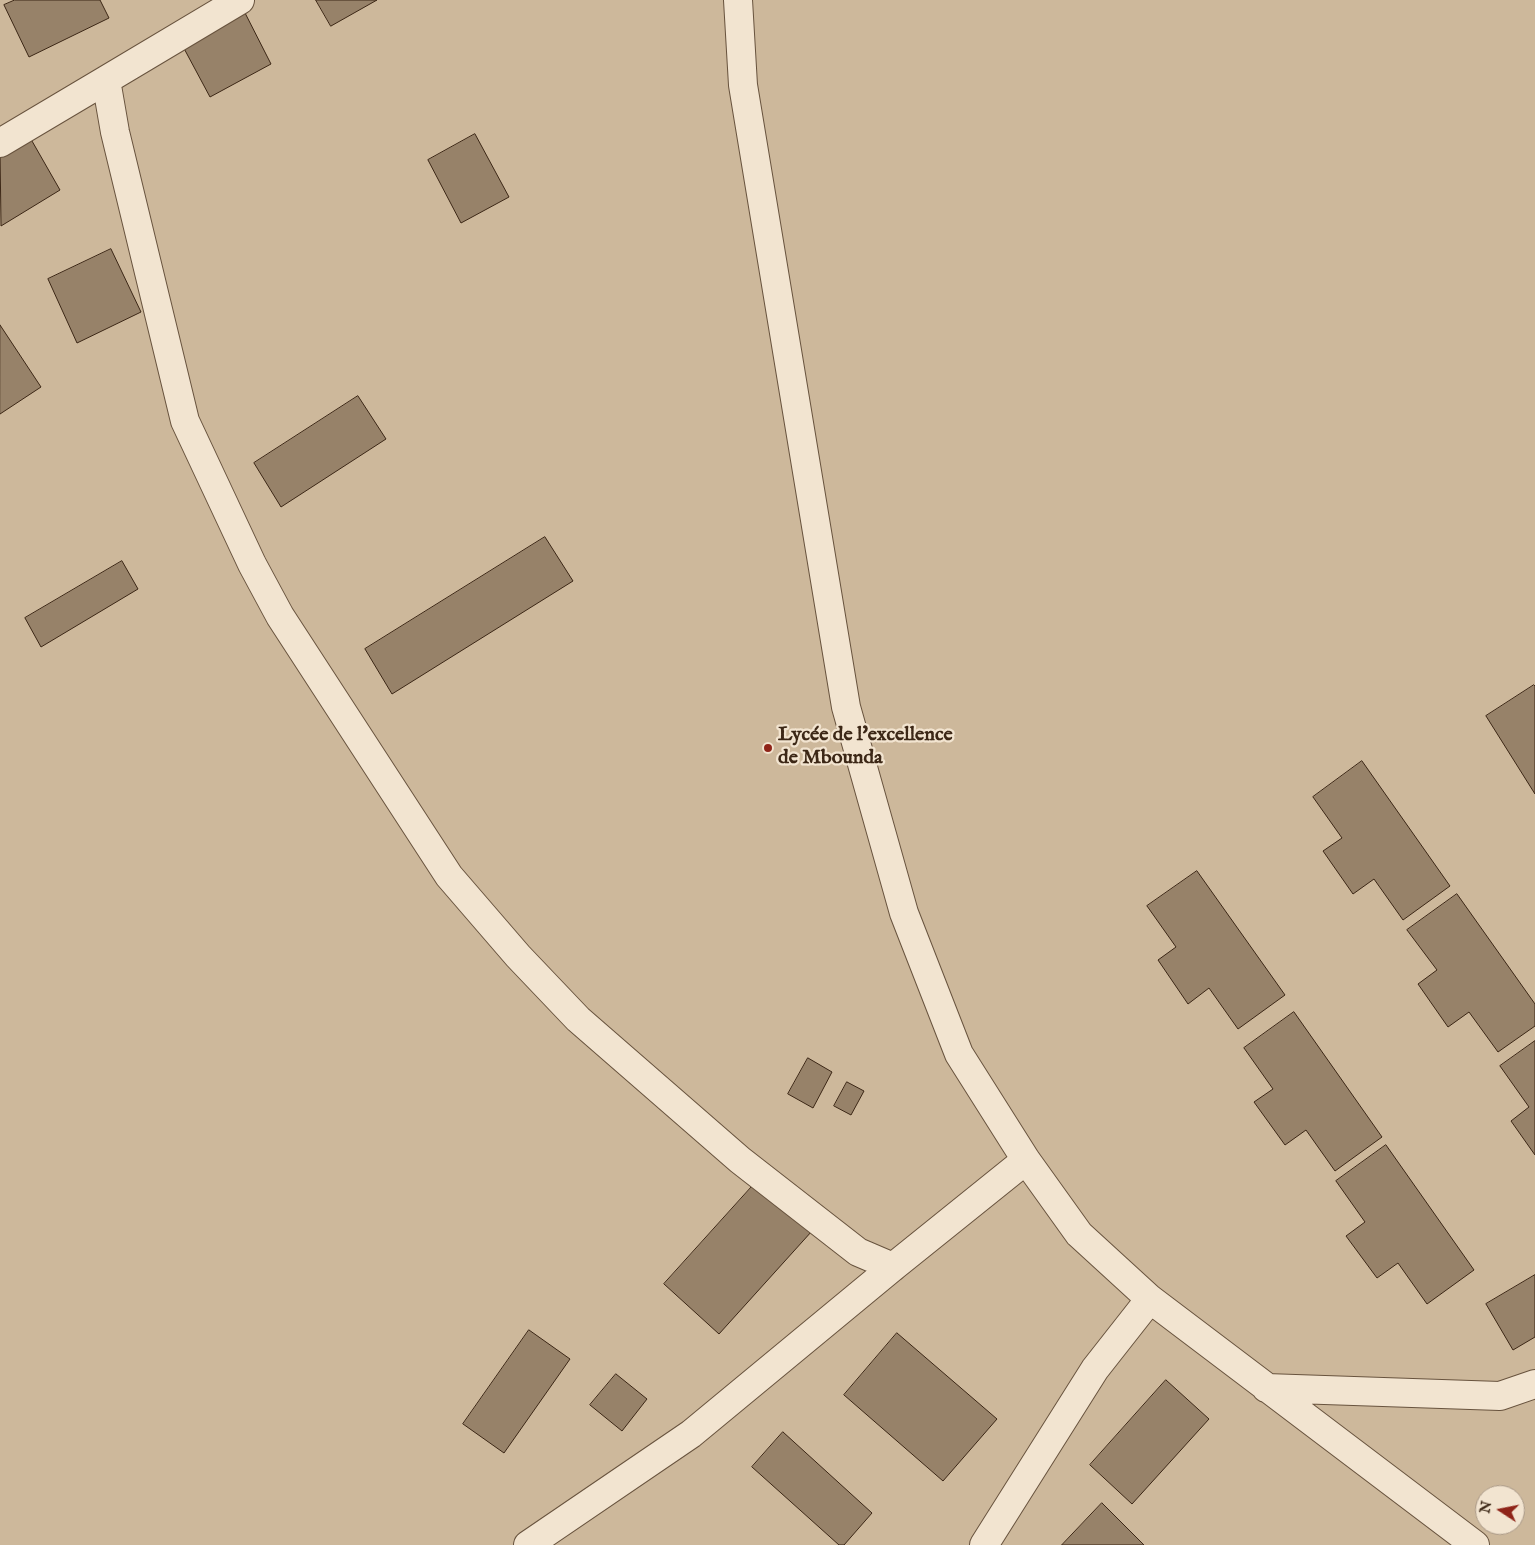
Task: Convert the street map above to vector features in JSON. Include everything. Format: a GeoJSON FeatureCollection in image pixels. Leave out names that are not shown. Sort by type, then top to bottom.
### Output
{"type":"FeatureCollection","features":[{"type":"Feature","properties":{"kind":"street"},"geometry":{"type":"LineString","coordinates":[[0,143],[240,0]]}},
{"type":"Feature","properties":{"kind":"street"},"geometry":{"type":"LineString","coordinates":[[738,0],[743,85],[846,707],[904,913],[959,1054],[1026,1160],[1079,1234],[1150,1299],[1475,1545]]}},
{"type":"Feature","properties":{"kind":"street"},"geometry":{"type":"LineString","coordinates":[[106,80],[116,132],[185,421],[252,564],[280,616],[449,876],[518,956],[585,1026],[740,1160],[858,1252],[893,1266]]}},
{"type":"Feature","properties":{"kind":"street"},"geometry":{"type":"LineString","coordinates":[[528,1545],[692,1434],[893,1266],[1026,1160]]}},
{"type":"Feature","properties":{"kind":"street"},"geometry":{"type":"LineString","coordinates":[[984,1545],[1096,1369],[1150,1299]]}},
{"type":"Feature","properties":{"kind":"street"},"geometry":{"type":"LineString","coordinates":[[1266,1388],[1500,1396],[1535,1384]]}},
{"type":"Feature","properties":{"kind":"shaded area","name":"Lycée de l'excellence de Mbounda"},"geometry":{"type":"Polygon","coordinates":[[[0,0],[1535,0],[1535,1545],[0,1545],[0,0]]]}},
{"type":"Feature","properties":{"kind":"building"},"geometry":{"type":"Polygon","coordinates":[[[15,0],[100,0],[109,18],[29,57],[4,5],[15,0]]]}},
{"type":"Feature","properties":{"kind":"building"},"geometry":{"type":"Polygon","coordinates":[[[316,0],[377,0],[331,26],[316,0]]]}},
{"type":"Feature","properties":{"kind":"building"},"geometry":{"type":"Polygon","coordinates":[[[242,7],[271,64],[210,97],[180,41],[242,7]]]}},
{"type":"Feature","properties":{"kind":"building"},"geometry":{"type":"Polygon","coordinates":[[[28,134],[60,190],[1,226],[0,151],[28,134]]]}},
{"type":"Feature","properties":{"kind":"building"},"geometry":{"type":"Polygon","coordinates":[[[475,134],[509,197],[461,223],[428,160],[475,134]]]}},
{"type":"Feature","properties":{"kind":"building"},"geometry":{"type":"Polygon","coordinates":[[[111,249],[141,312],[77,343],[48,279],[111,249]]]}},
{"type":"Feature","properties":{"kind":"building"},"geometry":{"type":"Polygon","coordinates":[[[0,325],[41,387],[0,414],[0,325]]]}},
{"type":"Feature","properties":{"kind":"building"},"geometry":{"type":"Polygon","coordinates":[[[358,396],[386,439],[281,507],[254,463],[358,396]]]}},
{"type":"Feature","properties":{"kind":"building"},"geometry":{"type":"Polygon","coordinates":[[[545,537],[573,581],[392,694],[365,649],[545,537]]]}},
{"type":"Feature","properties":{"kind":"building"},"geometry":{"type":"Polygon","coordinates":[[[122,561],[138,589],[41,647],[25,618],[122,561]]]}},
{"type":"Feature","properties":{"kind":"building"},"geometry":{"type":"Polygon","coordinates":[[[1535,686],[1535,794],[1486,716],[1535,686]]]}},
{"type":"Feature","properties":{"kind":"building"},"geometry":{"type":"Polygon","coordinates":[[[1362,761],[1450,886],[1403,920],[1374,879],[1353,894],[1323,851],[1342,838],[1313,797],[1362,761]]]}},
{"type":"Feature","properties":{"kind":"building"},"geometry":{"type":"Polygon","coordinates":[[[1197,871],[1285,995],[1238,1029],[1209,988],[1188,1004],[1158,960],[1176,947],[1147,906],[1197,871]]]}},
{"type":"Feature","properties":{"kind":"building"},"geometry":{"type":"Polygon","coordinates":[[[1457,894],[1535,1004],[1535,1026],[1498,1052],[1469,1012],[1448,1027],[1418,984],[1437,970],[1407,930],[1457,894]]]}},
{"type":"Feature","properties":{"kind":"building"},"geometry":{"type":"Polygon","coordinates":[[[1294,1012],[1382,1137],[1335,1171],[1306,1130],[1285,1145],[1254,1102],[1273,1089],[1244,1048],[1294,1012]]]}},
{"type":"Feature","properties":{"kind":"building"},"geometry":{"type":"Polygon","coordinates":[[[1535,1041],[1535,1155],[1511,1121],[1529,1107],[1500,1066],[1535,1041]]]}},
{"type":"Feature","properties":{"kind":"building"},"geometry":{"type":"Polygon","coordinates":[[[808,1058],[832,1072],[813,1108],[788,1094],[808,1058]]]}},
{"type":"Feature","properties":{"kind":"building"},"geometry":{"type":"Polygon","coordinates":[[[847,1082],[864,1091],[851,1115],[834,1106],[847,1082]]]}},
{"type":"Feature","properties":{"kind":"building"},"geometry":{"type":"Polygon","coordinates":[[[1386,1145],[1474,1270],[1427,1304],[1398,1263],[1377,1278],[1346,1236],[1365,1222],[1336,1181],[1386,1145]]]}},
{"type":"Feature","properties":{"kind":"building"},"geometry":{"type":"Polygon","coordinates":[[[757,1181],[812,1231],[719,1334],[664,1284],[757,1181]]]}},
{"type":"Feature","properties":{"kind":"building"},"geometry":{"type":"Polygon","coordinates":[[[1535,1275],[1535,1337],[1513,1350],[1486,1304],[1535,1275]]]}},
{"type":"Feature","properties":{"kind":"building"},"geometry":{"type":"Polygon","coordinates":[[[529,1330],[570,1359],[504,1453],[463,1424],[529,1330]]]}},
{"type":"Feature","properties":{"kind":"building"},"geometry":{"type":"Polygon","coordinates":[[[897,1333],[997,1419],[943,1481],[844,1395],[897,1333]]]}},
{"type":"Feature","properties":{"kind":"building"},"geometry":{"type":"Polygon","coordinates":[[[616,1374],[647,1399],[622,1431],[590,1405],[616,1374]]]}},
{"type":"Feature","properties":{"kind":"building"},"geometry":{"type":"Polygon","coordinates":[[[1166,1380],[1209,1419],[1132,1504],[1090,1465],[1166,1380]]]}},
{"type":"Feature","properties":{"kind":"building"},"geometry":{"type":"Polygon","coordinates":[[[783,1432],[872,1513],[844,1545],[839,1545],[752,1467],[783,1432]]]}},
{"type":"Feature","properties":{"kind":"building"},"geometry":{"type":"Polygon","coordinates":[[[1102,1503],[1144,1545],[1062,1545],[1102,1503]]]}},
{"type":"Feature","properties":{"kind":"place","name":"Lycée de l'excellence de Mbounda"},"geometry":{"type":"Point","coordinates":[768,748]}}]}
